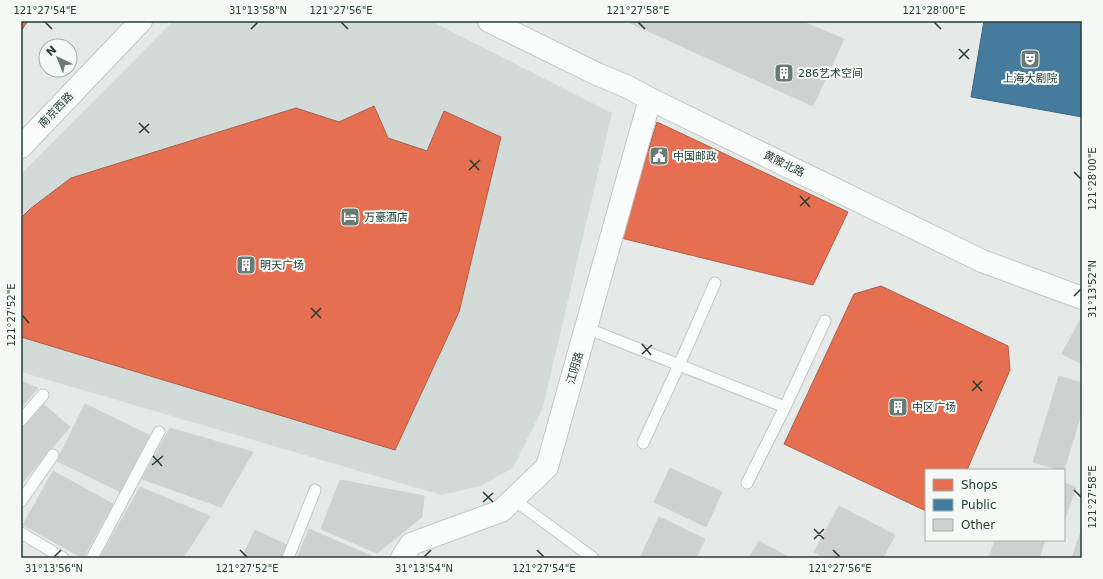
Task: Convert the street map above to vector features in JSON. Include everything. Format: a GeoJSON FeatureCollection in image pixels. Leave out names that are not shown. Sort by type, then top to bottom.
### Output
{"type":"FeatureCollection","features":[{"type":"Feature","properties":{"kind":"street","name":"南京西路"},"geometry":{"type":"LineString","coordinates":[[21,147],[141,21]]}},
{"type":"Feature","properties":{"kind":"street","name":"黄陂北路"},"geometry":{"type":"LineString","coordinates":[[490,21],[982,261],[1082,298]]}},
{"type":"Feature","properties":{"kind":"street","name":"江阴路"},"geometry":{"type":"LineString","coordinates":[[402,558],[411,544],[501,511],[547,468],[650,99]]}},
{"type":"Feature","properties":{"kind":"lane"},"geometry":{"type":"LineString","coordinates":[[642,443],[679,365],[714,283]]}},
{"type":"Feature","properties":{"kind":"lane"},"geometry":{"type":"LineString","coordinates":[[747,483],[785,407],[825,321]]}},
{"type":"Feature","properties":{"kind":"lane"},"geometry":{"type":"LineString","coordinates":[[586,328],[785,407]]}},
{"type":"Feature","properties":{"kind":"lane"},"geometry":{"type":"LineString","coordinates":[[21,420],[43,395]]}},
{"type":"Feature","properties":{"kind":"lane"},"geometry":{"type":"LineString","coordinates":[[92,558],[159,432]]}},
{"type":"Feature","properties":{"kind":"lane"},"geometry":{"type":"LineString","coordinates":[[21,501],[53,455]]}},
{"type":"Feature","properties":{"kind":"lane"},"geometry":{"type":"LineString","coordinates":[[288,558],[315,490]]}},
{"type":"Feature","properties":{"kind":"lane"},"geometry":{"type":"LineString","coordinates":[[513,499],[593,558]]}},
{"type":"Feature","properties":{"kind":"lane"},"geometry":{"type":"LineString","coordinates":[[21,533],[64,558]]}},
{"type":"Feature","properties":{"kind":"shaded area","name":"明天广场"},"geometry":{"type":"Polygon","coordinates":[[[173,21],[431,21],[612,113],[543,407],[513,468],[480,486],[441,495],[21,372],[21,174],[173,21]]]}},
{"type":"Feature","properties":{"kind":"building: Shops"},"geometry":{"type":"Polygon","coordinates":[[[21,21],[28,21],[21,31],[21,21]]]}},
{"type":"Feature","properties":{"kind":"building: Shops","name":"明天广场"},"geometry":{"type":"Polygon","coordinates":[[[374,106],[388,138],[427,151],[444,111],[501,137],[459,312],[395,450],[21,337],[21,218],[30,209],[71,178],[296,108],[339,122],[374,106]]]}},
{"type":"Feature","properties":{"kind":"building: Shops"},"geometry":{"type":"Polygon","coordinates":[[[657,122],[848,212],[813,285],[621,238],[657,122]]]}},
{"type":"Feature","properties":{"kind":"building: Shops","name":"中区广场"},"geometry":{"type":"Polygon","coordinates":[[[881,286],[1008,346],[1010,370],[967,469],[925,469],[925,511],[784,444],[854,294],[881,286]]]}},
{"type":"Feature","properties":{"kind":"building: Public","name":"上海大剧院"},"geometry":{"type":"Polygon","coordinates":[[[984,21],[1082,21],[1082,117],[971,97],[984,21]]]}},
{"type":"Feature","properties":{"kind":"building: Other","name":"286艺术空间"},"geometry":{"type":"Polygon","coordinates":[[[626,21],[801,21],[844,39],[813,106],[626,21]]]}},
{"type":"Feature","properties":{"kind":"building: Other"},"geometry":{"type":"Polygon","coordinates":[[[1081,318],[1082,319],[1082,364],[1062,354],[1081,318]]]}},
{"type":"Feature","properties":{"kind":"building: Other"},"geometry":{"type":"Polygon","coordinates":[[[1059,376],[1082,383],[1082,411],[1064,469],[1057,469],[1033,462],[1059,376]]]}},
{"type":"Feature","properties":{"kind":"building: Other"},"geometry":{"type":"Polygon","coordinates":[[[21,381],[38,388],[21,408],[21,381]]]}},
{"type":"Feature","properties":{"kind":"building: Other"},"geometry":{"type":"Polygon","coordinates":[[[43,404],[70,427],[21,484],[21,429],[43,404]]]}},
{"type":"Feature","properties":{"kind":"building: Other"},"geometry":{"type":"Polygon","coordinates":[[[85,404],[151,436],[123,493],[57,461],[85,404]]]}},
{"type":"Feature","properties":{"kind":"building: Other"},"geometry":{"type":"Polygon","coordinates":[[[170,428],[253,452],[221,507],[142,479],[170,428]]]}},
{"type":"Feature","properties":{"kind":"building: Other"},"geometry":{"type":"Polygon","coordinates":[[[670,468],[722,492],[706,527],[654,502],[670,468]]]}},
{"type":"Feature","properties":{"kind":"building: Other"},"geometry":{"type":"Polygon","coordinates":[[[53,471],[113,504],[83,558],[23,525],[53,471]]]}},
{"type":"Feature","properties":{"kind":"building: Other"},"geometry":{"type":"Polygon","coordinates":[[[340,480],[424,496],[422,517],[377,553],[321,529],[340,480]]]}},
{"type":"Feature","properties":{"kind":"building: Other"},"geometry":{"type":"Polygon","coordinates":[[[1065,483],[1076,487],[1065,519],[1065,483]]]}},
{"type":"Feature","properties":{"kind":"building: Other"},"geometry":{"type":"Polygon","coordinates":[[[140,487],[210,516],[183,558],[100,558],[140,487]]]}},
{"type":"Feature","properties":{"kind":"building: Other"},"geometry":{"type":"Polygon","coordinates":[[[839,506],[895,535],[883,558],[826,558],[814,552],[839,506]]]}},
{"type":"Feature","properties":{"kind":"building: Other"},"geometry":{"type":"Polygon","coordinates":[[[659,517],[705,539],[696,558],[640,558],[659,517]]]}},
{"type":"Feature","properties":{"kind":"building: Other"},"geometry":{"type":"Polygon","coordinates":[[[1082,528],[1082,558],[1072,558],[1082,528]]]}},
{"type":"Feature","properties":{"kind":"building: Other"},"geometry":{"type":"Polygon","coordinates":[[[309,529],[376,558],[297,558],[309,529]]]}},
{"type":"Feature","properties":{"kind":"building: Other"},"geometry":{"type":"Polygon","coordinates":[[[255,530],[289,546],[283,558],[242,558],[255,530]]]}},
{"type":"Feature","properties":{"kind":"building: Other"},"geometry":{"type":"Polygon","coordinates":[[[759,541],[790,558],[749,558],[759,541]]]}},
{"type":"Feature","properties":{"kind":"building: Other"},"geometry":{"type":"Polygon","coordinates":[[[995,541],[1045,541],[1039,558],[989,557],[995,541]]]}},
{"type":"Feature","properties":{"kind":"place","name":"上海大剧院"},"geometry":{"type":"Point","coordinates":[1030,59]}},
{"type":"Feature","properties":{"kind":"place","name":"286艺术空间"},"geometry":{"type":"Point","coordinates":[784,73]}},
{"type":"Feature","properties":{"kind":"place","name":"中国邮政"},"geometry":{"type":"Point","coordinates":[659,156]}},
{"type":"Feature","properties":{"kind":"place","name":"万豪酒店"},"geometry":{"type":"Point","coordinates":[350,217]}},
{"type":"Feature","properties":{"kind":"place","name":"明天广场"},"geometry":{"type":"Point","coordinates":[246,265]}},
{"type":"Feature","properties":{"kind":"place","name":"中区广场"},"geometry":{"type":"Point","coordinates":[898,407]}}]}
